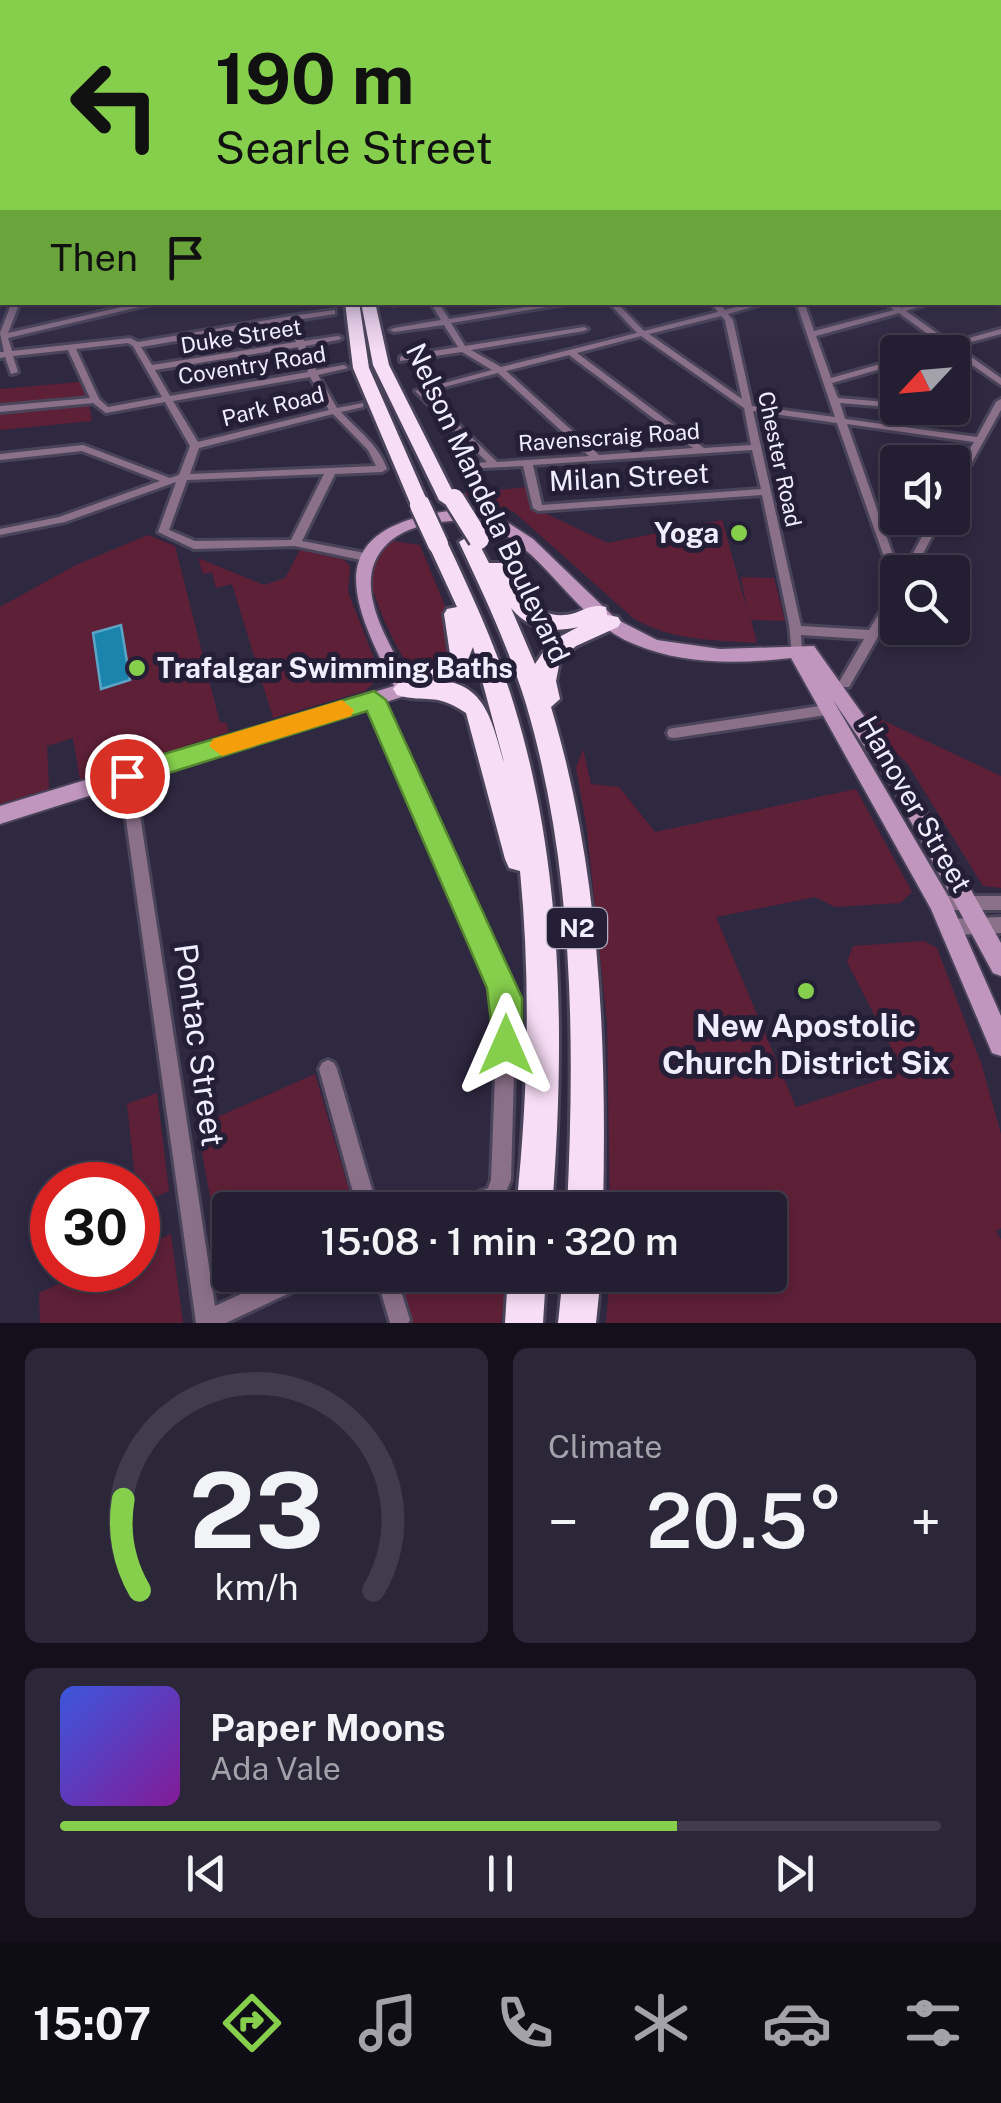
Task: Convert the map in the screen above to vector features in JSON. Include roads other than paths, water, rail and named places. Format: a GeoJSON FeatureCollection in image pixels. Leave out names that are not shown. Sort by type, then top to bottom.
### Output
{"type":"FeatureCollection","features":[{"type":"Feature","properties":{"kind":"highway","name":"Nelson Mandela Boulevard"},"geometry":{"type":"LineString","coordinates":[[352,305],[361,368],[434,544]]}},
{"type":"Feature","properties":{"kind":"highway","name":"Nelson Mandela Boulevard"},"geometry":{"type":"LineString","coordinates":[[371,308],[381,365],[474,540],[539,709],[570,856],[589,1074],[586,1192]]}},
{"type":"Feature","properties":{"kind":"highway"},"geometry":{"type":"LineString","coordinates":[[474,540],[529,617],[556,625],[604,617]]}},
{"type":"Feature","properties":{"kind":"highway"},"geometry":{"type":"LineString","coordinates":[[405,689],[455,664],[465,642],[434,544]]}},
{"type":"Feature","properties":{"kind":"highway","name":"N2"},"geometry":{"type":"LineString","coordinates":[[434,544],[481,640],[507,726],[525,809],[540,975],[534,1192]]}},
{"type":"Feature","properties":{"kind":"highway"},"geometry":{"type":"LineString","coordinates":[[570,856],[573,804],[541,676],[546,658],[604,617]]}},
{"type":"Feature","properties":{"kind":"highway"},"geometry":{"type":"LineString","coordinates":[[405,689],[450,690],[476,708],[516,846],[540,975]]}},
{"type":"Feature","properties":{"kind":"highway"},"geometry":{"type":"LineString","coordinates":[[524,1323],[527,1292]]}},
{"type":"Feature","properties":{"kind":"highway"},"geometry":{"type":"LineString","coordinates":[[578,1323],[581,1292]]}},
{"type":"Feature","properties":{"kind":"street"},"geometry":{"type":"LineString","coordinates":[[14,372],[4,354],[1,336],[15,305]]}},
{"type":"Feature","properties":{"kind":"street"},"geometry":{"type":"LineString","coordinates":[[114,305],[117,312]]}},
{"type":"Feature","properties":{"kind":"street"},"geometry":{"type":"LineString","coordinates":[[1,336],[145,305]]}},
{"type":"Feature","properties":{"kind":"street"},"geometry":{"type":"LineString","coordinates":[[305,305],[310,315]]}},
{"type":"Feature","properties":{"kind":"street"},"geometry":{"type":"LineString","coordinates":[[436,305],[463,349],[498,370],[597,458]]}},
{"type":"Feature","properties":{"kind":"street"},"geometry":{"type":"LineString","coordinates":[[394,330],[555,305]]}},
{"type":"Feature","properties":{"kind":"street"},"geometry":{"type":"LineString","coordinates":[[615,305],[642,334],[749,408],[980,440]]}},
{"type":"Feature","properties":{"kind":"street"},"geometry":{"type":"LineString","coordinates":[[716,305],[725,313]]}},
{"type":"Feature","properties":{"kind":"street"},"geometry":{"type":"LineString","coordinates":[[495,465],[420,391],[755,305]]}},
{"type":"Feature","properties":{"kind":"street"},"geometry":{"type":"LineString","coordinates":[[801,305],[886,555]]}},
{"type":"Feature","properties":{"kind":"street"},"geometry":{"type":"LineString","coordinates":[[892,305],[935,335]]}},
{"type":"Feature","properties":{"kind":"street"},"geometry":{"type":"LineString","coordinates":[[810,335],[919,305]]}},
{"type":"Feature","properties":{"kind":"street"},"geometry":{"type":"LineString","coordinates":[[136,345],[332,312]]}},
{"type":"Feature","properties":{"kind":"street","name":"Chester Road"},"geometry":{"type":"LineString","coordinates":[[725,313],[802,651]]}},
{"type":"Feature","properties":{"kind":"street"},"geometry":{"type":"LineString","coordinates":[[0,532],[60,520],[182,477],[382,470],[378,458],[335,411],[312,374],[291,318]]}},
{"type":"Feature","properties":{"kind":"street"},"geometry":{"type":"LineString","coordinates":[[403,359],[584,329]]}},
{"type":"Feature","properties":{"kind":"street"},"geometry":{"type":"LineString","coordinates":[[970,341],[1001,332]]}},
{"type":"Feature","properties":{"kind":"street","name":"Duke Street"},"geometry":{"type":"LineString","coordinates":[[149,368],[338,338]]}},
{"type":"Feature","properties":{"kind":"street"},"geometry":{"type":"LineString","coordinates":[[4,354],[130,340],[136,345],[195,446],[164,533],[194,545],[295,543],[366,558]]}},
{"type":"Feature","properties":{"kind":"street"},"geometry":{"type":"LineString","coordinates":[[0,410],[96,400],[71,347]]}},
{"type":"Feature","properties":{"kind":"street"},"geometry":{"type":"LineString","coordinates":[[571,352],[702,451]]}},
{"type":"Feature","properties":{"kind":"street"},"geometry":{"type":"LineString","coordinates":[[970,360],[1001,382]]}},
{"type":"Feature","properties":{"kind":"street"},"geometry":{"type":"LineString","coordinates":[[827,382],[880,367]]}},
{"type":"Feature","properties":{"kind":"street","name":"Coventry Road"},"geometry":{"type":"LineString","coordinates":[[96,400],[106,410],[344,368]]}},
{"type":"Feature","properties":{"kind":"street"},"geometry":{"type":"LineString","coordinates":[[833,400],[880,404]]}},
{"type":"Feature","properties":{"kind":"street"},"geometry":{"type":"LineString","coordinates":[[970,458],[1001,402]]}},
{"type":"Feature","properties":{"kind":"street","name":"Park Road"},"geometry":{"type":"LineString","coordinates":[[195,446],[360,404]]}},
{"type":"Feature","properties":{"kind":"street","name":"Ravenscraig Road"},"geometry":{"type":"LineString","coordinates":[[464,468],[757,447]]}},
{"type":"Feature","properties":{"kind":"street"},"geometry":{"type":"LineString","coordinates":[[0,456],[83,448],[166,480]]}},
{"type":"Feature","properties":{"kind":"street","name":"Milan Street"},"geometry":{"type":"LineString","coordinates":[[526,462],[538,508],[765,492]]}},
{"type":"Feature","properties":{"kind":"street"},"geometry":{"type":"LineString","coordinates":[[295,543],[330,473]]}},
{"type":"Feature","properties":{"kind":"street"},"geometry":{"type":"LineString","coordinates":[[0,815],[405,689],[360,588],[366,558],[388,535],[411,524],[457,516],[510,528],[526,539],[604,617],[634,638],[671,650],[802,651]]}},
{"type":"Feature","properties":{"kind":"street"},"geometry":{"type":"LineString","coordinates":[[844,684],[880,621]]}},
{"type":"Feature","properties":{"kind":"street"},"geometry":{"type":"LineString","coordinates":[[796,630],[872,635]]}},
{"type":"Feature","properties":{"kind":"street","name":"Hanover Street"},"geometry":{"type":"LineString","coordinates":[[802,651],[826,710],[940,903],[1001,1044]]}},
{"type":"Feature","properties":{"kind":"street","name":"Hanover Street"},"geometry":{"type":"LineString","coordinates":[[802,651],[899,781],[970,902],[992,926],[1001,965]]}},
{"type":"Feature","properties":{"kind":"street"},"geometry":{"type":"LineString","coordinates":[[374,700],[507,998],[500,1180],[496,1192]]}},
{"type":"Feature","properties":{"kind":"street"},"geometry":{"type":"LineString","coordinates":[[674,734],[826,710]]}},
{"type":"Feature","properties":{"kind":"street","name":"Pontac Street"},"geometry":{"type":"LineString","coordinates":[[127,776],[207,1322]]}},
{"type":"Feature","properties":{"kind":"street"},"geometry":{"type":"LineString","coordinates":[[940,903],[1001,903]]}},
{"type":"Feature","properties":{"kind":"street"},"geometry":{"type":"LineString","coordinates":[[950,927],[992,926]]}},
{"type":"Feature","properties":{"kind":"street"},"geometry":{"type":"LineString","coordinates":[[328,1069],[363,1192]]}},
{"type":"Feature","properties":{"kind":"street"},"geometry":{"type":"LineString","coordinates":[[207,1322],[270,1292]]}},
{"type":"Feature","properties":{"kind":"street"},"geometry":{"type":"LineString","coordinates":[[391,1292],[399,1320]]}},
{"type":"Feature","properties":{"kind":"water"},"geometry":{"type":"Polygon","coordinates":[[[121,625],[130,680],[101,689],[93,633],[121,625]]]}},
{"type":"Feature","properties":{"kind":"place","name":"Yoga"},"geometry":{"type":"Point","coordinates":[739,533]}},
{"type":"Feature","properties":{"kind":"place","name":"Trafalgar Swimming Baths"},"geometry":{"type":"Point","coordinates":[137,668]}},
{"type":"Feature","properties":{"kind":"place","name":"New Apostolic Church District Six"},"geometry":{"type":"Point","coordinates":[806,991]}}]}
